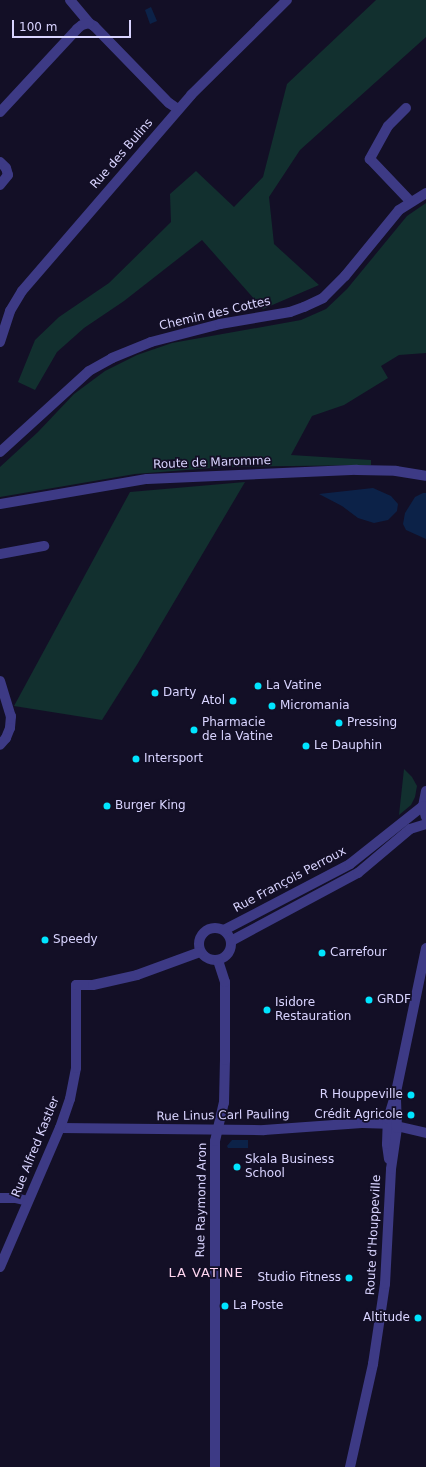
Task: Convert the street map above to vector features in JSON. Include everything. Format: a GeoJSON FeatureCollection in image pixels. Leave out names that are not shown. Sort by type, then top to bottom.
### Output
{"type":"FeatureCollection","features":[{"type":"Feature","properties":{"kind":"street"},"geometry":{"type":"LineString","coordinates":[[70,0],[88,23],[94,26],[169,103],[178,109]]}},
{"type":"Feature","properties":{"kind":"street","name":"Rue des Bulins"},"geometry":{"type":"LineString","coordinates":[[0,342],[10,311],[22,291],[178,109],[287,0]]}},
{"type":"Feature","properties":{"kind":"street"},"geometry":{"type":"LineString","coordinates":[[0,112],[77,29],[88,23]]}},
{"type":"Feature","properties":{"kind":"street"},"geometry":{"type":"LineString","coordinates":[[406,108],[388,126],[374,149],[370,159],[411,202]]}},
{"type":"Feature","properties":{"kind":"street"},"geometry":{"type":"LineString","coordinates":[[0,162],[6,168],[8,175],[0,185]]}},
{"type":"Feature","properties":{"kind":"street","name":"Chemin des Cottes"},"geometry":{"type":"LineString","coordinates":[[0,452],[89,371],[112,358],[151,342],[226,323],[290,312],[323,298],[345,276],[398,210],[426,193]]}},
{"type":"Feature","properties":{"kind":"street","name":"Route de Maromme"},"geometry":{"type":"LineString","coordinates":[[0,504],[147,479],[361,470],[396,471],[426,476]]}},
{"type":"Feature","properties":{"kind":"street"},"geometry":{"type":"LineString","coordinates":[[0,554],[44,546]]}},
{"type":"Feature","properties":{"kind":"street"},"geometry":{"type":"LineString","coordinates":[[0,681],[11,716],[10,728],[0,745]]}},
{"type":"Feature","properties":{"kind":"street"},"geometry":{"type":"LineString","coordinates":[[426,792],[423,806],[426,817]]}},
{"type":"Feature","properties":{"kind":"street","name":"Rue François Perroux"},"geometry":{"type":"LineString","coordinates":[[224,930],[350,864],[423,806]]}},
{"type":"Feature","properties":{"kind":"street"},"geometry":{"type":"LineString","coordinates":[[231,941],[358,873],[410,829],[426,824]]}},
{"type":"Feature","properties":{"kind":"street"},"geometry":{"type":"LineString","coordinates":[[212,927],[224,930],[231,941],[230,950],[218,960],[210,959],[200,952],[198,942],[203,932],[212,927]]}},
{"type":"Feature","properties":{"kind":"street","name":"Route d'Houppeville"},"geometry":{"type":"LineString","coordinates":[[391,1169],[387,1144],[387,1124],[396,1092],[426,948]]}},
{"type":"Feature","properties":{"kind":"street","name":"Rue Alfred Kastler"},"geometry":{"type":"LineString","coordinates":[[0,1267],[60,1128],[70,1100],[76,1068],[76,985],[93,984],[137,975],[200,952]]}},
{"type":"Feature","properties":{"kind":"street","name":"Rue Raymond Aron"},"geometry":{"type":"LineString","coordinates":[[215,1467],[215,1141],[224,1103],[225,1068],[225,982],[218,960]]}},
{"type":"Feature","properties":{"kind":"street","name":"Route d'Houppeville"},"geometry":{"type":"LineString","coordinates":[[350,1467],[373,1364],[386,1284],[391,1169],[397,1128],[396,1092]]}},
{"type":"Feature","properties":{"kind":"street"},"geometry":{"type":"LineString","coordinates":[[389,1114],[392,1126],[426,1132]]}},
{"type":"Feature","properties":{"kind":"street","name":"Rue Linus Carl Pauling"},"geometry":{"type":"LineString","coordinates":[[60,1128],[264,1130],[362,1123],[387,1124]]}},
{"type":"Feature","properties":{"kind":"street"},"geometry":{"type":"LineString","coordinates":[[0,1198],[15,1198],[28,1201]]}},
{"type":"Feature","properties":{"kind":"green space"},"geometry":{"type":"Polygon","coordinates":[[[376,0],[426,0],[426,37],[300,150],[269,197],[274,244],[319,285],[263,309],[202,240],[124,301],[84,328],[57,352],[35,390],[18,382],[35,340],[59,317],[109,283],[171,222],[170,194],[196,171],[234,207],[263,177],[287,84],[376,0]]]}},
{"type":"Feature","properties":{"kind":"green space"},"geometry":{"type":"Polygon","coordinates":[[[426,203],[426,353],[399,355],[381,366],[388,378],[344,405],[312,416],[291,455],[371,460],[371,465],[225,467],[135,474],[0,497],[0,467],[38,432],[74,394],[105,371],[137,355],[172,343],[301,320],[326,309],[347,289],[407,216],[426,203]]]}},
{"type":"Feature","properties":{"kind":"green space"},"geometry":{"type":"Polygon","coordinates":[[[245,482],[138,663],[102,720],[14,706],[130,492],[245,482]]]}},
{"type":"Feature","properties":{"kind":"green space"},"geometry":{"type":"Polygon","coordinates":[[[404,769],[412,777],[417,786],[415,797],[411,805],[399,815],[404,769]]]}},
{"type":"Feature","properties":{"kind":"water"},"geometry":{"type":"Polygon","coordinates":[[[151,7],[157,21],[150,24],[145,10],[151,7]]]}},
{"type":"Feature","properties":{"kind":"water"},"geometry":{"type":"Polygon","coordinates":[[[373,488],[391,496],[398,504],[397,511],[388,520],[374,523],[358,518],[342,506],[319,494],[373,488]]]}},
{"type":"Feature","properties":{"kind":"water"},"geometry":{"type":"Polygon","coordinates":[[[426,493],[426,539],[406,530],[403,524],[405,513],[415,497],[426,493]]]}},
{"type":"Feature","properties":{"kind":"water"},"geometry":{"type":"Polygon","coordinates":[[[232,1140],[248,1140],[248,1148],[228,1148],[227,1146],[232,1140]]]}},
{"type":"Feature","properties":{"kind":"place","name":"La Vatine"},"geometry":{"type":"Point","coordinates":[258,686]}},
{"type":"Feature","properties":{"kind":"place","name":"Darty"},"geometry":{"type":"Point","coordinates":[155,693]}},
{"type":"Feature","properties":{"kind":"place","name":"Atol"},"geometry":{"type":"Point","coordinates":[233,701]}},
{"type":"Feature","properties":{"kind":"place","name":"Micromania"},"geometry":{"type":"Point","coordinates":[272,706]}},
{"type":"Feature","properties":{"kind":"place","name":"Pressing"},"geometry":{"type":"Point","coordinates":[339,723]}},
{"type":"Feature","properties":{"kind":"place","name":"Pharmacie de la Vatine"},"geometry":{"type":"Point","coordinates":[194,730]}},
{"type":"Feature","properties":{"kind":"place","name":"Le Dauphin"},"geometry":{"type":"Point","coordinates":[306,746]}},
{"type":"Feature","properties":{"kind":"place","name":"Intersport"},"geometry":{"type":"Point","coordinates":[136,759]}},
{"type":"Feature","properties":{"kind":"place","name":"Burger King"},"geometry":{"type":"Point","coordinates":[107,806]}},
{"type":"Feature","properties":{"kind":"place","name":"Speedy"},"geometry":{"type":"Point","coordinates":[45,940]}},
{"type":"Feature","properties":{"kind":"place","name":"Carrefour"},"geometry":{"type":"Point","coordinates":[322,953]}},
{"type":"Feature","properties":{"kind":"place","name":"GRDF"},"geometry":{"type":"Point","coordinates":[369,1000]}},
{"type":"Feature","properties":{"kind":"place","name":"Isidore Restauration"},"geometry":{"type":"Point","coordinates":[267,1010]}},
{"type":"Feature","properties":{"kind":"place","name":"R Houppeville"},"geometry":{"type":"Point","coordinates":[411,1095]}},
{"type":"Feature","properties":{"kind":"place","name":"Crédit Agricole"},"geometry":{"type":"Point","coordinates":[411,1115]}},
{"type":"Feature","properties":{"kind":"place","name":"Skala Business School"},"geometry":{"type":"Point","coordinates":[237,1167]}},
{"type":"Feature","properties":{"kind":"place","name":"Studio Fitness"},"geometry":{"type":"Point","coordinates":[349,1278]}},
{"type":"Feature","properties":{"kind":"place","name":"La Poste"},"geometry":{"type":"Point","coordinates":[225,1306]}},
{"type":"Feature","properties":{"kind":"place","name":"Altitude"},"geometry":{"type":"Point","coordinates":[418,1318]}},
{"type":"Feature","properties":{"kind":"district","name":"LA VATINE"},"geometry":{"type":"Point","coordinates":[206,1273]}}]}
